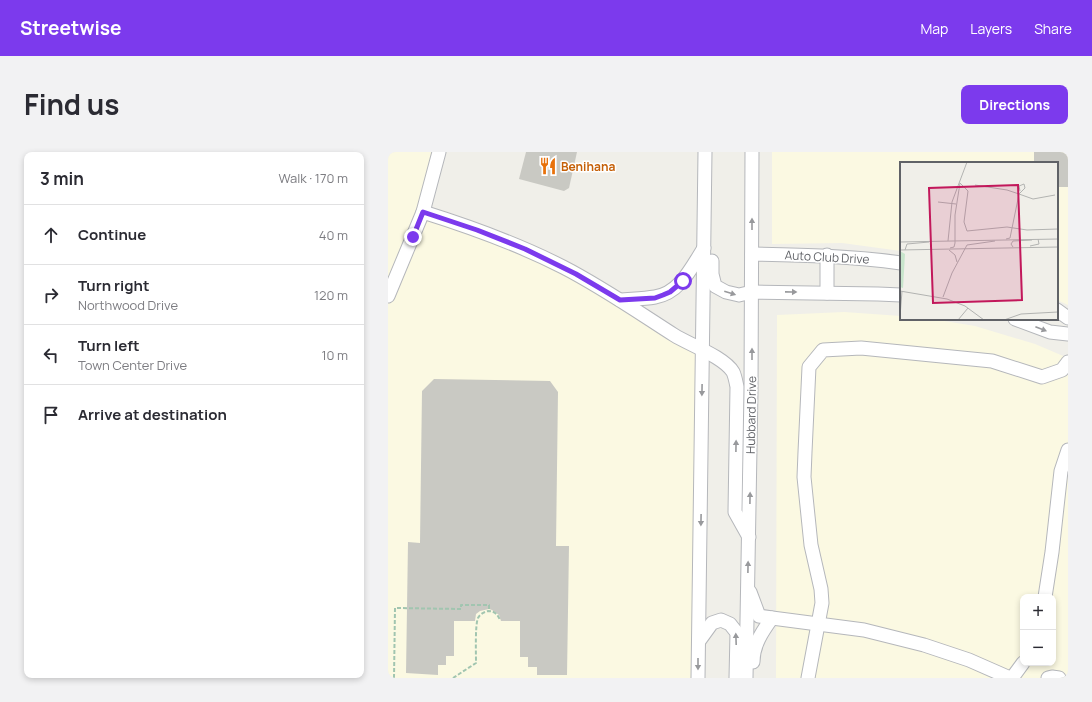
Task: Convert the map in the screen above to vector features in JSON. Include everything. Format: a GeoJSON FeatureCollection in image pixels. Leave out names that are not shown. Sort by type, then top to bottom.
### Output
{"type":"FeatureCollection","features":[{"type":"Feature","properties":{"kind":"street"},"geometry":{"type":"LineString","coordinates":[[388,296],[423,212],[439,152]]}},
{"type":"Feature","properties":{"kind":"street"},"geometry":{"type":"LineString","coordinates":[[698,678],[705,152]]}},
{"type":"Feature","properties":{"kind":"street"},"geometry":{"type":"LineString","coordinates":[[714,152],[712,274],[715,286],[726,292],[739,296],[752,292],[900,296]]}},
{"type":"Feature","properties":{"kind":"street","name":"Hubbard Drive"},"geometry":{"type":"LineString","coordinates":[[746,678],[752,292],[752,152]]}},
{"type":"Feature","properties":{"kind":"street"},"geometry":{"type":"LineString","coordinates":[[423,212],[477,230],[525,249],[576,274],[686,342],[723,361],[732,372],[737,387],[735,512],[749,537]]}},
{"type":"Feature","properties":{"kind":"street"},"geometry":{"type":"LineString","coordinates":[[620,300],[655,298],[670,292],[683,281],[704,248]]}},
{"type":"Feature","properties":{"kind":"street","name":"Auto Club Drive"},"geometry":{"type":"LineString","coordinates":[[752,254],[827,255],[900,263]]}},
{"type":"Feature","properties":{"kind":"street"},"geometry":{"type":"LineString","coordinates":[[827,255],[827,293]]}},
{"type":"Feature","properties":{"kind":"street"},"geometry":{"type":"LineString","coordinates":[[1058,311],[1068,318]]}},
{"type":"Feature","properties":{"kind":"street"},"geometry":{"type":"LineString","coordinates":[[1018,320],[1050,332],[1068,334]]}},
{"type":"Feature","properties":{"kind":"street"},"geometry":{"type":"LineString","coordinates":[[808,678],[822,603],[821,589],[811,545],[804,477],[809,367],[823,350],[861,348],[992,361],[1042,377],[1062,370],[1068,362]]}},
{"type":"Feature","properties":{"kind":"street"},"geometry":{"type":"LineString","coordinates":[[1045,594],[1052,552],[1061,471],[1068,450]]}},
{"type":"Feature","properties":{"kind":"street"},"geometry":{"type":"LineString","coordinates":[[748,587],[759,616],[864,630],[924,645],[969,660],[1011,678],[1021,666]]}},
{"type":"Feature","properties":{"kind":"street"},"geometry":{"type":"LineString","coordinates":[[753,678],[753,653],[760,635],[772,618]]}},
{"type":"Feature","properties":{"kind":"street"},"geometry":{"type":"LineString","coordinates":[[699,641],[712,623],[721,620],[730,624],[737,633],[736,678]]}},
{"type":"Feature","properties":{"kind":"street"},"geometry":{"type":"LineString","coordinates":[[1048,678],[1059,678]]}},
{"type":"Feature","properties":{"kind":"path"},"geometry":{"type":"LineString","coordinates":[[394,678],[395,608],[461,609],[461,605],[489,605],[489,611]]}},
{"type":"Feature","properties":{"kind":"path"},"geometry":{"type":"LineString","coordinates":[[453,678],[476,662],[477,621],[480,615],[489,611],[497,614],[500,620]]}},
{"type":"Feature","properties":{"kind":"shaded area"},"geometry":{"type":"Polygon","coordinates":[[[388,152],[439,152],[423,212],[525,249],[703,351],[698,678],[388,678],[388,152]]]}},
{"type":"Feature","properties":{"kind":"shaded area"},"geometry":{"type":"Polygon","coordinates":[[[772,152],[1068,152],[1068,305],[1058,300],[1058,162],[900,162],[900,251],[842,243],[772,244],[772,152]]]}},
{"type":"Feature","properties":{"kind":"shaded area"},"geometry":{"type":"Polygon","coordinates":[[[844,312],[900,316],[900,320],[938,320],[975,326],[1035,344],[1068,358],[1068,678],[776,678],[777,315],[844,312]]]}},
{"type":"Feature","properties":{"kind":"building","name":"Benihana"},"geometry":{"type":"Polygon","coordinates":[[[526,152],[577,152],[569,188],[564,191],[519,179],[526,152]]]}},
{"type":"Feature","properties":{"kind":"building"},"geometry":{"type":"Polygon","coordinates":[[[1034,152],[1068,152],[1068,187],[1058,187],[1058,162],[1034,162],[1034,152]]]}},
{"type":"Feature","properties":{"kind":"building"},"geometry":{"type":"Polygon","coordinates":[[[434,379],[550,381],[558,392],[556,546],[569,546],[567,675],[537,675],[537,667],[528,667],[528,657],[520,657],[520,621],[501,621],[499,615],[489,609],[480,611],[476,614],[475,621],[454,621],[454,656],[446,656],[446,665],[438,665],[438,675],[406,673],[408,542],[420,543],[422,391],[434,379]]]}},
{"type":"Feature","properties":{"kind":"place","name":"Benihana"},"geometry":{"type":"Point","coordinates":[548,166]}},
{"type":"Feature","properties":{"kind":"route"},"geometry":{"type":"LineString","coordinates":[[413,237],[423,212],[477,230],[550,260],[620,300],[655,298],[670,292],[683,281]]}}]}
